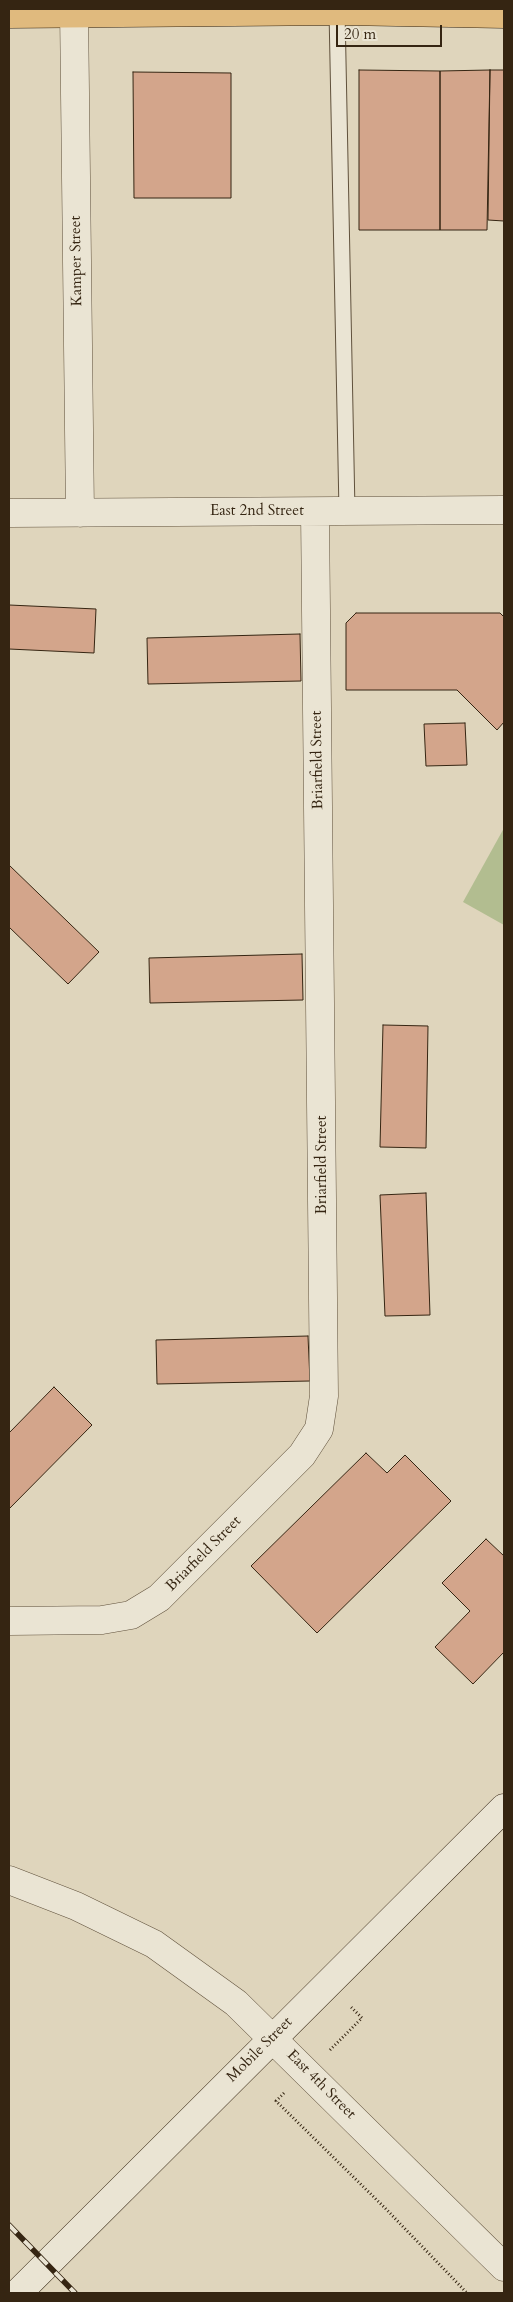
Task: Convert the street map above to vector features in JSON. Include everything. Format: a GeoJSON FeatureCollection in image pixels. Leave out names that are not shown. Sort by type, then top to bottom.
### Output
{"type":"FeatureCollection","features":[{"type":"Feature","properties":{"kind":"main road"},"geometry":{"type":"LineString","coordinates":[[9,14],[74,11],[338,11],[504,14]]}},
{"type":"Feature","properties":{"kind":"street","name":"Kamper Street"},"geometry":{"type":"LineString","coordinates":[[74,11],[80,513]]}},
{"type":"Feature","properties":{"kind":"street","name":"East 2nd Street"},"geometry":{"type":"LineString","coordinates":[[9,513],[504,510]]}},
{"type":"Feature","properties":{"kind":"street","name":"Briarfield Street"},"geometry":{"type":"LineString","coordinates":[[9,1621],[102,1620],[131,1615],[159,1598],[302,1455],[319,1429],[324,1396],[315,512]]}},
{"type":"Feature","properties":{"kind":"street","name":"Mobile Street"},"geometry":{"type":"LineString","coordinates":[[18,2293],[504,1808]]}},
{"type":"Feature","properties":{"kind":"street","name":"East 4th Street"},"geometry":{"type":"LineString","coordinates":[[9,1880],[76,1906],[154,1944],[236,2003],[504,2267]]}},
{"type":"Feature","properties":{"kind":"lane"},"geometry":{"type":"LineString","coordinates":[[338,11],[347,511]]}},
{"type":"Feature","properties":{"kind":"green space"},"geometry":{"type":"Polygon","coordinates":[[[504,828],[504,925],[463,902],[504,828]]]}},
{"type":"Feature","properties":{"kind":"building"},"geometry":{"type":"Polygon","coordinates":[[[359,70],[440,71],[440,230],[359,230],[359,70]]]}},
{"type":"Feature","properties":{"kind":"building"},"geometry":{"type":"Polygon","coordinates":[[[490,70],[504,70],[504,221],[488,220],[490,70]]]}},
{"type":"Feature","properties":{"kind":"building"},"geometry":{"type":"Polygon","coordinates":[[[490,70],[487,230],[440,230],[440,71],[490,70]]]}},
{"type":"Feature","properties":{"kind":"building"},"geometry":{"type":"Polygon","coordinates":[[[133,72],[231,73],[231,198],[134,198],[133,72]]]}},
{"type":"Feature","properties":{"kind":"building"},"geometry":{"type":"Polygon","coordinates":[[[9,605],[96,609],[94,653],[9,649],[9,605]]]}},
{"type":"Feature","properties":{"kind":"building"},"geometry":{"type":"Polygon","coordinates":[[[356,613],[500,613],[504,617],[504,722],[497,730],[457,690],[346,690],[346,623],[356,613]]]}},
{"type":"Feature","properties":{"kind":"building"},"geometry":{"type":"Polygon","coordinates":[[[300,634],[301,681],[148,684],[147,638],[300,634]]]}},
{"type":"Feature","properties":{"kind":"building"},"geometry":{"type":"Polygon","coordinates":[[[465,723],[467,765],[426,766],[424,724],[465,723]]]}},
{"type":"Feature","properties":{"kind":"building"},"geometry":{"type":"Polygon","coordinates":[[[9,865],[99,952],[68,984],[9,927],[9,865]]]}},
{"type":"Feature","properties":{"kind":"building"},"geometry":{"type":"Polygon","coordinates":[[[302,954],[303,1000],[150,1003],[149,958],[302,954]]]}},
{"type":"Feature","properties":{"kind":"building"},"geometry":{"type":"Polygon","coordinates":[[[383,1025],[428,1026],[426,1148],[380,1147],[383,1025]]]}},
{"type":"Feature","properties":{"kind":"building"},"geometry":{"type":"Polygon","coordinates":[[[426,1193],[430,1315],[385,1316],[380,1195],[426,1193]]]}},
{"type":"Feature","properties":{"kind":"building"},"geometry":{"type":"Polygon","coordinates":[[[308,1336],[310,1381],[157,1384],[156,1340],[308,1336]]]}},
{"type":"Feature","properties":{"kind":"building"},"geometry":{"type":"Polygon","coordinates":[[[54,1387],[92,1425],[9,1509],[9,1433],[54,1387]]]}},
{"type":"Feature","properties":{"kind":"building"},"geometry":{"type":"Polygon","coordinates":[[[366,1453],[387,1473],[405,1455],[451,1501],[317,1633],[251,1566],[366,1453]]]}},
{"type":"Feature","properties":{"kind":"building"},"geometry":{"type":"Polygon","coordinates":[[[486,1539],[504,1556],[504,1652],[473,1684],[435,1647],[470,1611],[442,1583],[486,1539]]]}},
{"type":"Feature","properties":{"kind":"railway"},"geometry":{"type":"LineString","coordinates":[[9,2225],[75,2293]]}}]}
